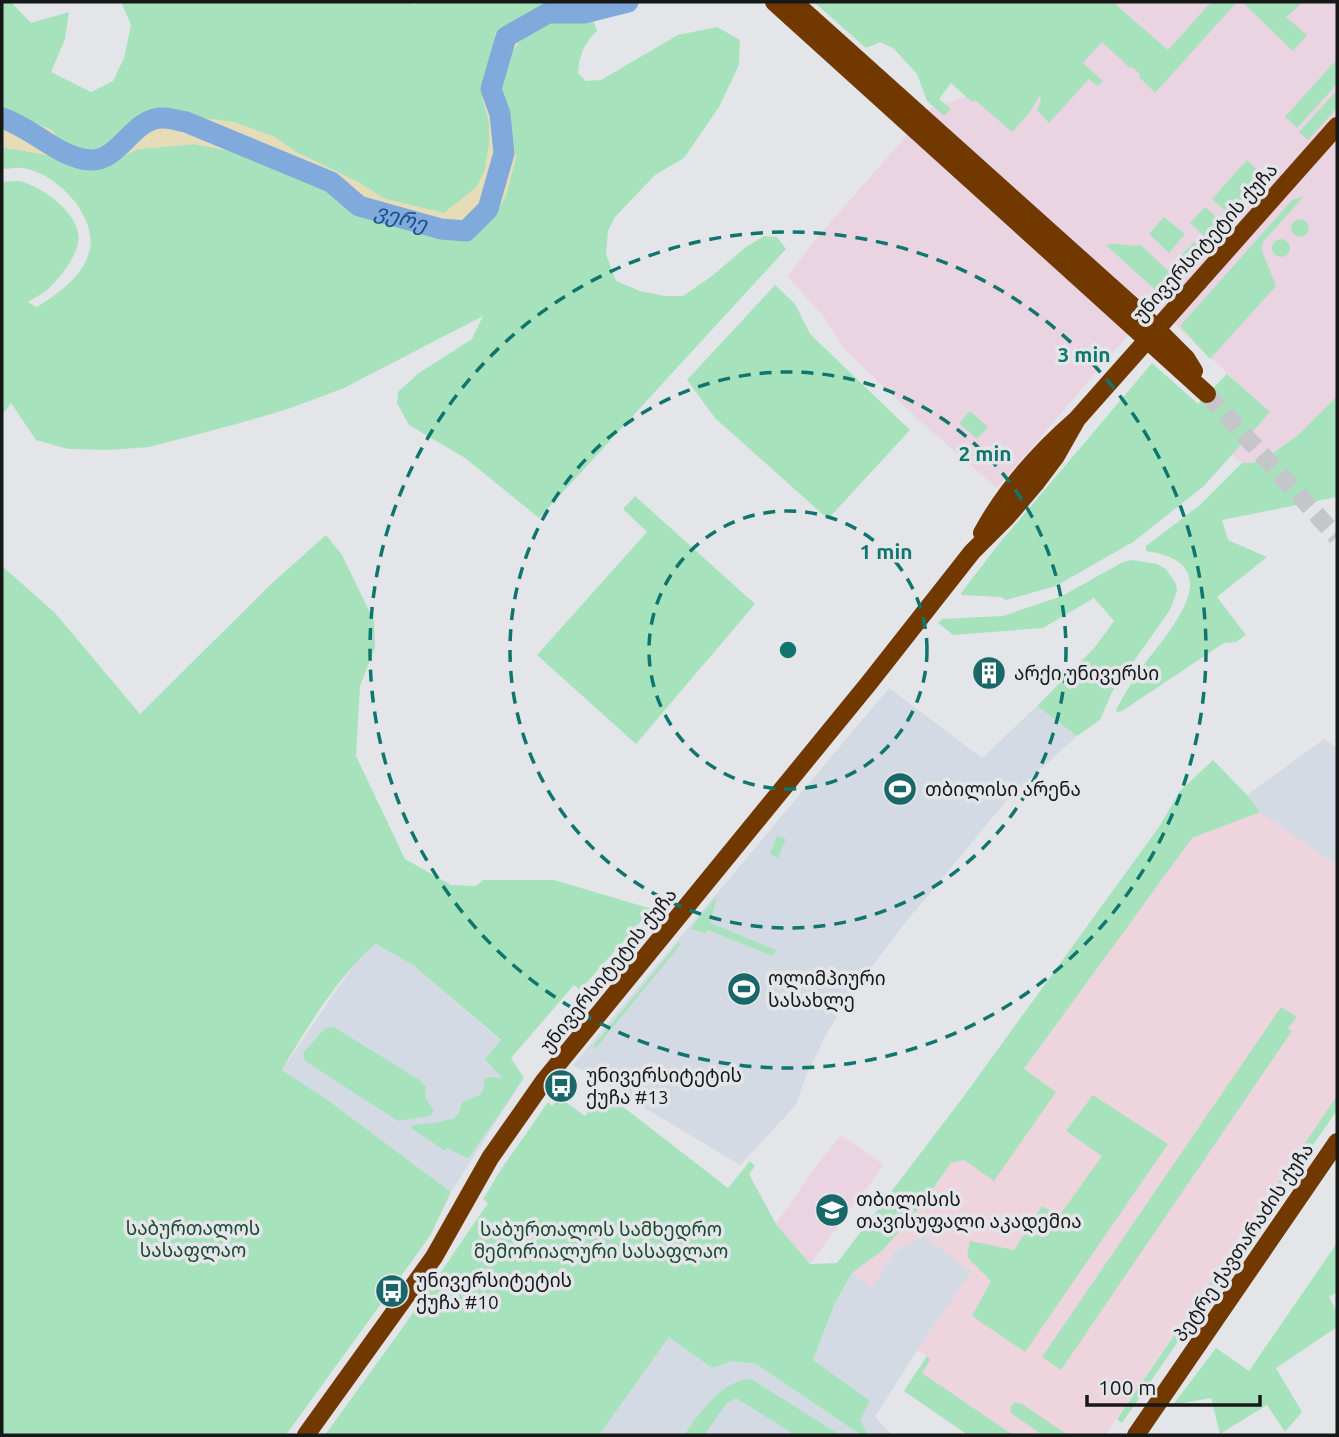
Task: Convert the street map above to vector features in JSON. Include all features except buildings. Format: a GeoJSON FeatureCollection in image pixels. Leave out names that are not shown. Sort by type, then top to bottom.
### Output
{"type":"FeatureCollection","features":[{"type":"Feature","properties":{"kind":"main road"},"geometry":{"type":"LineString","coordinates":[[774,2],[912,118],[1152,333],[1203,389]]}},
{"type":"Feature","properties":{"kind":"main road"},"geometry":{"type":"LineString","coordinates":[[794,2],[912,118]]}},
{"type":"Feature","properties":{"kind":"main road","name":"უნივერსიტეტის ქუჩა"},"geometry":{"type":"LineString","coordinates":[[306,1435],[434,1257],[490,1158],[544,1081],[869,683],[972,552],[1035,484],[1056,456],[1077,419],[1337,126]]}},
{"type":"Feature","properties":{"kind":"main road","name":"პეტრე ქავთარაძის ქუჩა"},"geometry":{"type":"LineString","coordinates":[[1136,1435],[1337,1142]]}},
{"type":"Feature","properties":{"kind":"shaded area"},"geometry":{"type":"Polygon","coordinates":[[[1097,2],[1337,2],[1337,396],[1298,435],[1259,462],[1242,463],[1232,454],[1269,412],[1154,305],[997,488],[921,422],[844,349],[823,315],[787,277],[820,234],[932,107],[975,94],[1097,2]]]}},
{"type":"Feature","properties":{"kind":"shaded area"},"geometry":{"type":"Polygon","coordinates":[[[889,688],[982,758],[1037,706],[1077,736],[1007,800],[905,923],[848,998],[805,1078],[796,1105],[740,1165],[573,1065],[889,688]]]}},
{"type":"Feature","properties":{"kind":"shaded area"},"geometry":{"type":"Polygon","coordinates":[[[1324,739],[1337,748],[1337,866],[1260,812],[1247,795],[1324,739]]]}},
{"type":"Feature","properties":{"kind":"shaded area"},"geometry":{"type":"Polygon","coordinates":[[[1260,812],[1337,866],[1337,1096],[1105,1435],[968,1435],[904,1391],[927,1356],[917,1350],[971,1272],[924,1236],[894,1252],[872,1287],[837,1263],[1016,1081],[1192,837],[1260,812]]]}},
{"type":"Feature","properties":{"kind":"shaded area"},"geometry":{"type":"Polygon","coordinates":[[[376,944],[413,965],[501,1041],[515,1092],[451,1192],[329,1101],[282,1070],[357,960],[376,944]]]}},
{"type":"Feature","properties":{"kind":"shaded area"},"geometry":{"type":"Polygon","coordinates":[[[841,1135],[884,1165],[810,1264],[776,1224],[841,1135]]]}},
{"type":"Feature","properties":{"kind":"shaded area"},"geometry":{"type":"Polygon","coordinates":[[[924,1236],[972,1272],[925,1338],[875,1417],[892,1435],[868,1434],[813,1360],[835,1303],[852,1273],[872,1287],[894,1252],[924,1236]]]}},
{"type":"Feature","properties":{"kind":"shaded area"},"geometry":{"type":"Polygon","coordinates":[[[669,1337],[712,1368],[732,1361],[756,1364],[861,1435],[599,1435],[669,1337]]]}},
{"type":"Feature","properties":{"kind":"green space"},"geometry":{"type":"Polygon","coordinates":[[[2,2],[11,2],[31,23],[69,12],[65,39],[51,72],[91,92],[113,81],[124,58],[131,25],[121,2],[408,2],[414,5],[417,2],[600,2],[537,12],[495,33],[483,100],[489,121],[485,170],[477,187],[444,213],[385,199],[358,182],[296,152],[273,136],[142,122],[110,149],[89,153],[61,143],[52,130],[2,111],[2,2]]]}},
{"type":"Feature","properties":{"kind":"green space"},"geometry":{"type":"Polygon","coordinates":[[[814,2],[1113,2],[1168,50],[1211,2],[1237,2],[1155,93],[1139,77],[1140,74],[1102,42],[1083,63],[1103,81],[1098,86],[1089,79],[1049,123],[1037,110],[1041,101],[1040,95],[1030,112],[1012,132],[951,83],[939,99],[951,109],[944,116],[927,101],[917,74],[893,48],[880,42],[866,48],[814,2]]]}},
{"type":"Feature","properties":{"kind":"green space"},"geometry":{"type":"Polygon","coordinates":[[[1242,2],[1303,2],[1286,17],[1307,35],[1293,51],[1242,2]]]}},
{"type":"Feature","properties":{"kind":"green space"},"geometry":{"type":"Polygon","coordinates":[[[592,16],[597,31],[581,55],[578,73],[586,81],[601,80],[678,35],[717,27],[740,40],[739,65],[719,107],[684,158],[655,175],[615,217],[608,231],[606,254],[616,281],[640,291],[683,296],[764,236],[777,237],[786,249],[539,518],[465,458],[409,425],[397,403],[398,392],[419,373],[472,339],[483,316],[344,388],[288,409],[149,447],[68,449],[36,440],[11,403],[2,415],[2,182],[23,182],[43,191],[62,207],[76,226],[77,247],[64,271],[46,291],[28,302],[37,307],[62,290],[76,276],[87,259],[90,236],[80,209],[60,187],[36,171],[21,168],[2,169],[2,147],[59,157],[82,166],[108,163],[138,149],[194,144],[246,154],[276,164],[344,198],[358,209],[463,238],[497,212],[504,106],[500,85],[505,61],[520,41],[548,22],[592,16]]]}},
{"type":"Feature","properties":{"kind":"green space"},"geometry":{"type":"Polygon","coordinates":[[[1337,59],[1337,84],[1297,128],[1285,117],[1337,59]]]}},
{"type":"Feature","properties":{"kind":"green space"},"geometry":{"type":"Polygon","coordinates":[[[1337,90],[1337,108],[1308,140],[1299,132],[1337,90]]]}},
{"type":"Feature","properties":{"kind":"green space"},"geometry":{"type":"Polygon","coordinates":[[[1247,160],[1267,179],[1233,218],[1212,199],[1247,160]]]}},
{"type":"Feature","properties":{"kind":"green space"},"geometry":{"type":"Polygon","coordinates":[[[1304,196],[1263,242],[1262,251],[1276,286],[1210,359],[1180,326],[1292,200],[1304,196]]]}},
{"type":"Feature","properties":{"kind":"green space"},"geometry":{"type":"Polygon","coordinates":[[[1205,207],[1226,226],[1211,242],[1190,223],[1205,207]]]}},
{"type":"Feature","properties":{"kind":"green space"},"geometry":{"type":"Polygon","coordinates":[[[1164,217],[1185,234],[1169,253],[1149,234],[1164,217]]]}},
{"type":"Feature","properties":{"kind":"green space"},"geometry":{"type":"Polygon","coordinates":[[[1296,219],[1304,219],[1309,228],[1307,235],[1296,237],[1291,232],[1291,224],[1296,219]]]}},
{"type":"Feature","properties":{"kind":"green space"},"geometry":{"type":"Polygon","coordinates":[[[1277,239],[1285,239],[1290,248],[1288,255],[1277,257],[1272,252],[1272,244],[1277,239]]]}},
{"type":"Feature","properties":{"kind":"green space"},"geometry":{"type":"Polygon","coordinates":[[[1194,242],[1203,251],[1161,295],[1106,245],[1141,245],[1167,270],[1194,242]]]}},
{"type":"Feature","properties":{"kind":"green space"},"geometry":{"type":"Polygon","coordinates":[[[775,285],[795,304],[810,334],[910,430],[828,519],[715,418],[687,380],[775,285]]]}},
{"type":"Feature","properties":{"kind":"green space"},"geometry":{"type":"Polygon","coordinates":[[[1152,363],[1198,404],[1227,374],[1270,412],[1204,486],[1133,542],[1056,586],[1006,600],[1001,597],[962,595],[998,545],[1152,363]]]}},
{"type":"Feature","properties":{"kind":"green space"},"geometry":{"type":"Polygon","coordinates":[[[1337,396],[1337,497],[1222,520],[1228,540],[1267,557],[1217,597],[1246,635],[1236,642],[1224,643],[1117,712],[1130,686],[1169,632],[1188,598],[1190,582],[1185,568],[1171,558],[1146,551],[1146,546],[1200,505],[1242,463],[1260,462],[1298,435],[1337,396]]]}},
{"type":"Feature","properties":{"kind":"green space"},"geometry":{"type":"Polygon","coordinates":[[[970,411],[988,427],[977,439],[959,423],[970,411]]]}},
{"type":"Feature","properties":{"kind":"green space"},"geometry":{"type":"Polygon","coordinates":[[[635,496],[755,604],[636,744],[537,655],[647,532],[623,509],[635,496]]]}},
{"type":"Feature","properties":{"kind":"green space","name":"საბურთალოს სასაფლაო"},"geometry":{"type":"Polygon","coordinates":[[[326,535],[342,555],[374,621],[375,648],[360,686],[356,756],[405,859],[451,885],[476,886],[483,880],[554,880],[652,909],[580,990],[574,985],[511,1058],[524,1078],[467,1158],[447,1148],[445,1151],[410,1127],[453,1119],[459,1113],[462,1102],[480,1095],[484,1079],[502,1078],[485,1059],[501,1040],[413,965],[376,944],[350,969],[324,1002],[282,1070],[329,1101],[451,1192],[430,1236],[286,1435],[2,1435],[2,566],[55,613],[140,714],[270,585],[326,535]]]}},
{"type":"Feature","properties":{"kind":"green space"},"geometry":{"type":"Polygon","coordinates":[[[1132,560],[1157,564],[1166,569],[1176,584],[1177,591],[1170,610],[1112,692],[1100,720],[1077,736],[1037,706],[1095,647],[1114,621],[1094,598],[1043,628],[953,635],[938,623],[942,619],[1003,616],[1062,596],[1123,562],[1132,560]]]}},
{"type":"Feature","properties":{"kind":"green space","name":"საბურთალოს სამხედრო მემორიალური სასაფლაო"},"geometry":{"type":"Polygon","coordinates":[[[1213,760],[1260,812],[1192,838],[1024,1069],[1056,1092],[994,1181],[964,1160],[951,1163],[919,1208],[884,1249],[852,1273],[835,1303],[813,1360],[870,1401],[860,1420],[868,1434],[861,1435],[756,1364],[732,1361],[712,1368],[669,1337],[599,1435],[325,1435],[488,1203],[483,1199],[548,1102],[552,1106],[560,1098],[585,1116],[604,1092],[728,1188],[750,1161],[755,1166],[749,1174],[776,1224],[810,1264],[837,1263],[964,1096],[1159,827],[1180,791],[1213,760]]]}},
{"type":"Feature","properties":{"kind":"green space"},"geometry":{"type":"Polygon","coordinates":[[[777,836],[786,839],[778,858],[770,854],[777,836]]]}},
{"type":"Feature","properties":{"kind":"green space"},"geometry":{"type":"Polygon","coordinates":[[[717,896],[710,923],[776,950],[773,956],[708,930],[706,933],[690,929],[717,896]]]}},
{"type":"Feature","properties":{"kind":"green space"},"geometry":{"type":"Polygon","coordinates":[[[679,942],[680,945],[595,1049],[594,1045],[679,942]]]}},
{"type":"Feature","properties":{"kind":"green space"},"geometry":{"type":"Polygon","coordinates":[[[1281,1007],[1297,1017],[1288,1028],[1292,1031],[1061,1370],[1042,1357],[1281,1007]]]}},
{"type":"Feature","properties":{"kind":"green space"},"geometry":{"type":"Polygon","coordinates":[[[334,1027],[421,1081],[426,1087],[425,1097],[434,1111],[431,1116],[398,1121],[305,1061],[303,1053],[325,1028],[334,1027]]]}},
{"type":"Feature","properties":{"kind":"green space"},"geometry":{"type":"Polygon","coordinates":[[[1093,1095],[1168,1144],[1025,1352],[972,1316],[991,1281],[967,1257],[970,1241],[1014,1250],[1042,1206],[1059,1216],[1102,1156],[1066,1131],[1093,1095]]]}},
{"type":"Feature","properties":{"kind":"green space"},"geometry":{"type":"Polygon","coordinates":[[[1337,1096],[1337,1110],[1122,1423],[1117,1419],[1337,1096]]]}},
{"type":"Feature","properties":{"kind":"green space"},"geometry":{"type":"Polygon","coordinates":[[[1337,1243],[1337,1292],[1329,1297],[1337,1312],[1337,1327],[1276,1368],[1302,1412],[1285,1432],[1267,1405],[1220,1434],[1211,1398],[1173,1405],[1216,1348],[1249,1371],[1337,1243]]]}},
{"type":"Feature","properties":{"kind":"green space"},"geometry":{"type":"Polygon","coordinates":[[[927,1356],[930,1360],[922,1373],[1013,1435],[968,1435],[904,1391],[927,1356]]]}},
{"type":"Feature","properties":{"kind":"green space"},"geometry":{"type":"Polygon","coordinates":[[[751,1379],[839,1435],[795,1435],[736,1398],[727,1403],[704,1435],[684,1435],[720,1392],[740,1381],[751,1379]]]}},
{"type":"Feature","properties":{"kind":"green space"},"geometry":{"type":"Polygon","coordinates":[[[1015,1402],[1068,1435],[1042,1435],[1011,1413],[1011,1406],[1015,1402]]]}},
{"type":"Feature","properties":{"kind":"sand"},"geometry":{"type":"Polygon","coordinates":[[[600,2],[648,2],[592,16],[548,22],[520,41],[505,61],[500,84],[516,158],[506,196],[497,212],[464,238],[404,226],[358,209],[344,198],[276,164],[246,154],[194,144],[138,149],[108,163],[82,166],[59,157],[2,147],[2,111],[52,130],[61,143],[89,153],[110,149],[142,122],[160,112],[234,122],[273,136],[296,152],[358,182],[385,199],[444,213],[477,187],[485,170],[489,121],[483,100],[495,33],[537,12],[600,2]]]}},
{"type":"Feature","properties":{"kind":"waterway","name":"ვერე"},"geometry":{"type":"LineString","coordinates":[[2,118],[68,154],[90,160],[110,154],[153,119],[167,118],[186,122],[331,182],[359,206],[441,229],[466,231],[488,209],[504,153],[500,114],[491,89],[506,37],[548,13],[584,13],[628,2]]}},
{"type":"Feature","properties":{"kind":"tunnel"},"geometry":{"type":"LineString","coordinates":[[1207,394],[1337,537]]}},
{"type":"Feature","properties":{"kind":"place","name":"არქი უნივერსი"},"geometry":{"type":"Point","coordinates":[989,673]}},
{"type":"Feature","properties":{"kind":"place","name":"თბილისი არენა"},"geometry":{"type":"Point","coordinates":[900,789]}},
{"type":"Feature","properties":{"kind":"place","name":"ოლიმპიური სასახლე"},"geometry":{"type":"Point","coordinates":[744,989]}},
{"type":"Feature","properties":{"kind":"place","name":"უნივერსიტეტის ქუჩა #13"},"geometry":{"type":"Point","coordinates":[561,1086]}},
{"type":"Feature","properties":{"kind":"place","name":"თბილისის თავისუფალი აკადემია"},"geometry":{"type":"Point","coordinates":[832,1210]}},
{"type":"Feature","properties":{"kind":"place","name":"უნივერსიტეტის ქუჩა #10"},"geometry":{"type":"Point","coordinates":[392,1291]}}]}
